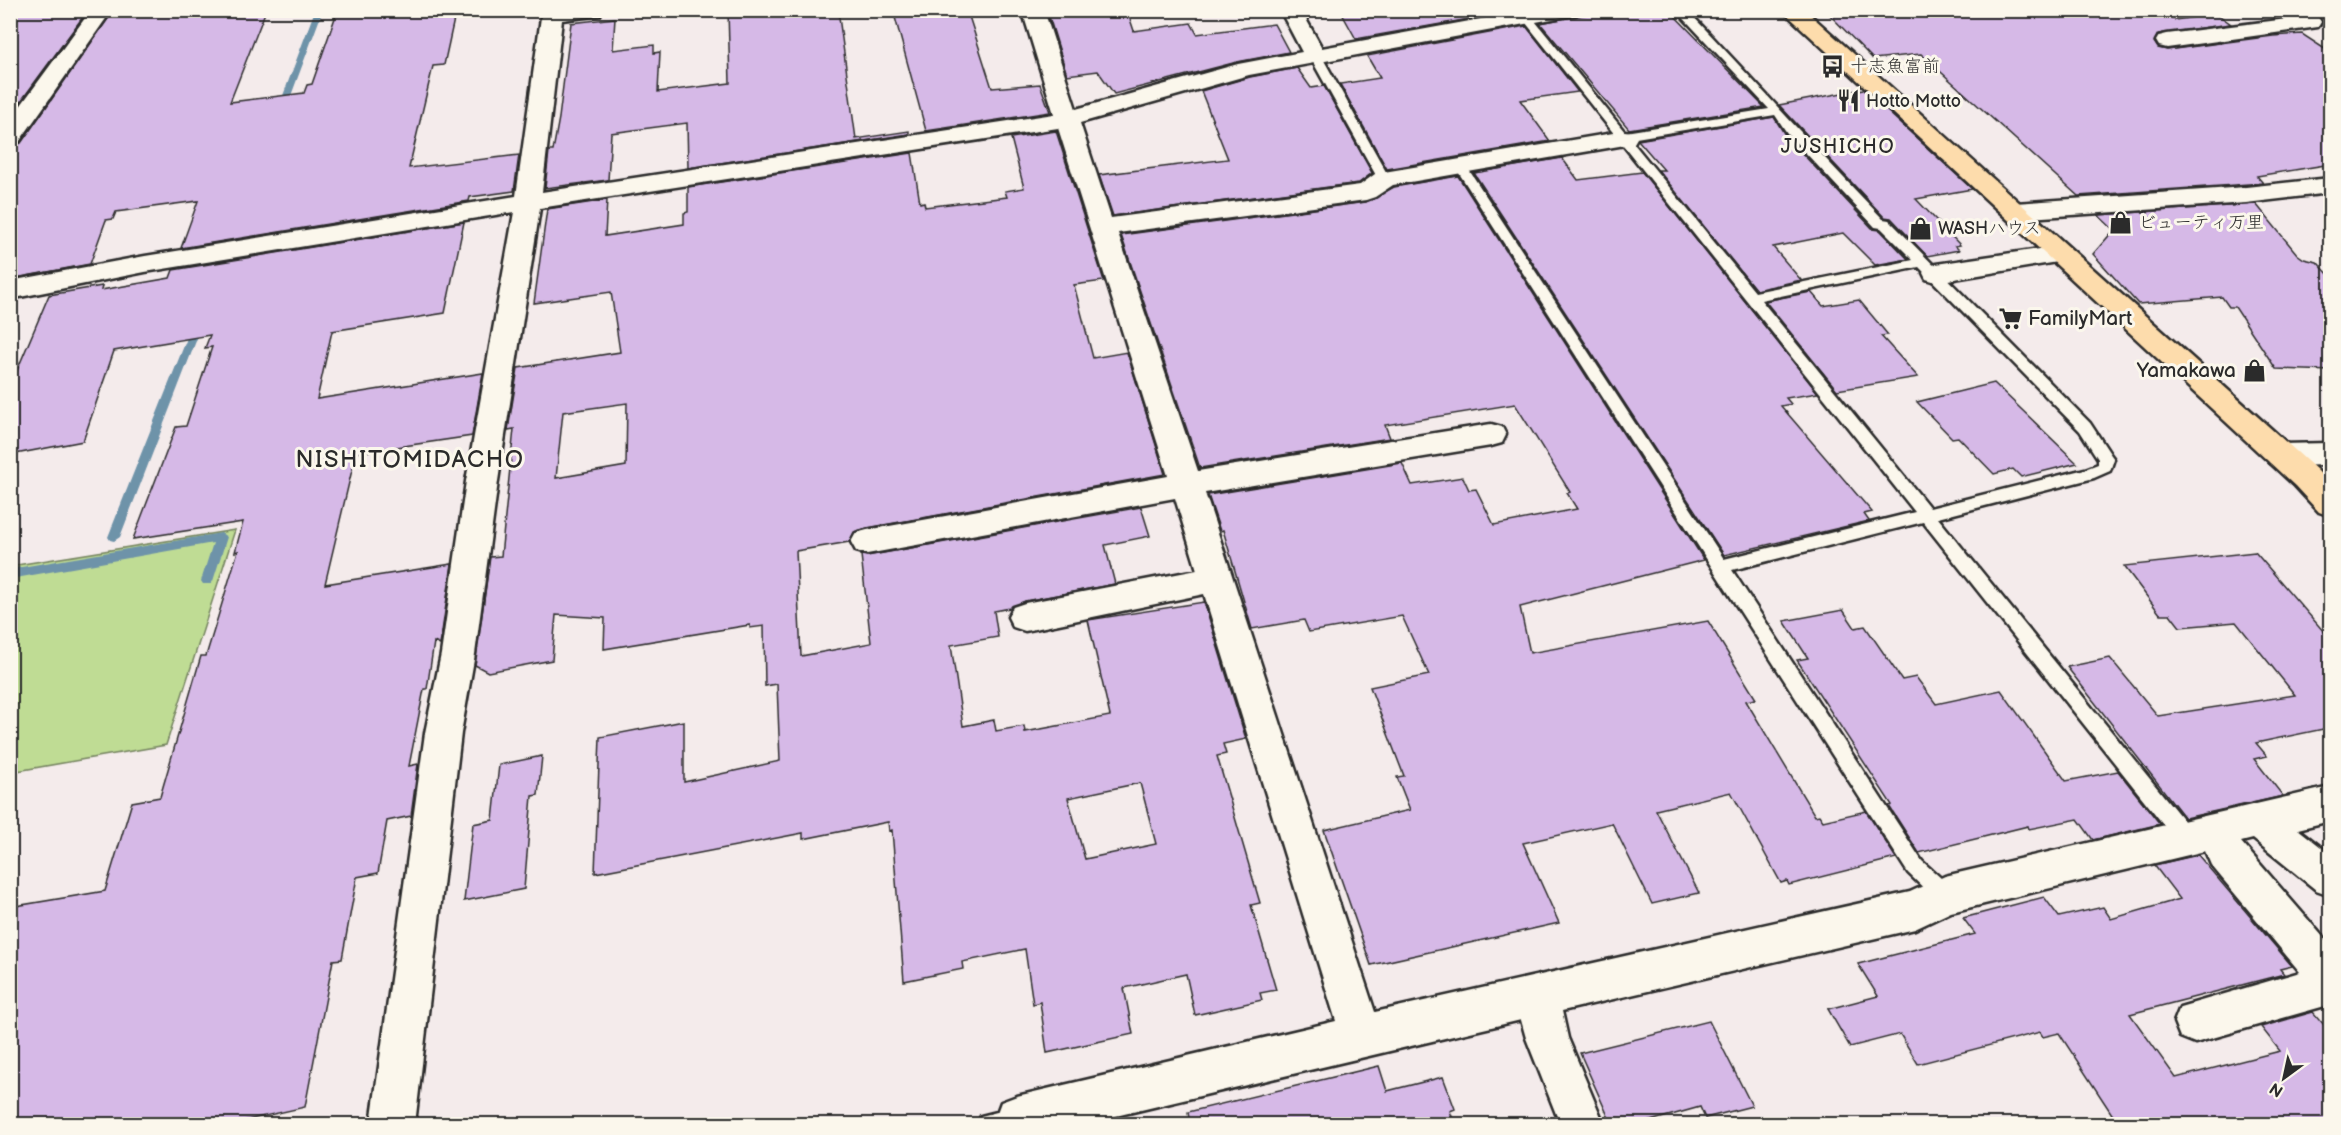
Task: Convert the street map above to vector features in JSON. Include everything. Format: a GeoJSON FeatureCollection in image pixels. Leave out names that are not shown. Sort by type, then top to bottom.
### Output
{"type":"FeatureCollection","features":[{"type":"Feature","properties":{"kind":"main road"},"geometry":{"type":"LineString","coordinates":[[1792,10],[2015,211],[2281,455],[2331,504]]}},
{"type":"Feature","properties":{"kind":"street"},"geometry":{"type":"LineString","coordinates":[[10,138],[102,10]]}},
{"type":"Feature","properties":{"kind":"street"},"geometry":{"type":"LineString","coordinates":[[393,1125],[443,733],[458,654],[485,459],[528,202],[553,13],[592,10]]}},
{"type":"Feature","properties":{"kind":"street"},"geometry":{"type":"LineString","coordinates":[[1032,10],[1102,227],[1107,236],[1362,1035]]}},
{"type":"Feature","properties":{"kind":"street"},"geometry":{"type":"LineString","coordinates":[[1290,10],[1315,55]]}},
{"type":"Feature","properties":{"kind":"street"},"geometry":{"type":"LineString","coordinates":[[10,290],[201,255],[528,202],[1067,119],[1223,74],[1315,55],[1568,10]]}},
{"type":"Feature","properties":{"kind":"street"},"geometry":{"type":"LineString","coordinates":[[2167,41],[2301,16],[2331,35]]}},
{"type":"Feature","properties":{"kind":"street"},"geometry":{"type":"LineString","coordinates":[[1102,227],[1366,192],[1383,183],[1384,179],[1624,137]]}},
{"type":"Feature","properties":{"kind":"street"},"geometry":{"type":"LineString","coordinates":[[2015,211],[2246,195],[2331,186]]}},
{"type":"Feature","properties":{"kind":"street"},"geometry":{"type":"LineString","coordinates":[[1929,267],[2060,254]]}},
{"type":"Feature","properties":{"kind":"street"},"geometry":{"type":"LineString","coordinates":[[867,542],[1185,485],[1491,435]]}},
{"type":"Feature","properties":{"kind":"street"},"geometry":{"type":"LineString","coordinates":[[2281,455],[2331,454]]}},
{"type":"Feature","properties":{"kind":"street"},"geometry":{"type":"LineString","coordinates":[[1025,617],[1215,579]]}},
{"type":"Feature","properties":{"kind":"street"},"geometry":{"type":"LineString","coordinates":[[1003,1121],[1362,1035],[1915,910],[1945,896],[2331,804]]}},
{"type":"Feature","properties":{"kind":"street"},"geometry":{"type":"LineString","coordinates":[[2259,821],[2331,877]]}},
{"type":"Feature","properties":{"kind":"street"},"geometry":{"type":"LineString","coordinates":[[2195,1022],[2329,987],[2315,959],[2226,852],[2201,835]]}},
{"type":"Feature","properties":{"kind":"street"},"geometry":{"type":"LineString","coordinates":[[1537,997],[1547,1038],[1582,1125]]}},
{"type":"Feature","properties":{"kind":"lane"},"geometry":{"type":"LineString","coordinates":[[1681,10],[1778,111],[1791,126],[1791,130],[1880,224],[1884,223],[1929,267],[2085,428],[2106,459],[2105,467],[2089,474],[1720,567]]}},
{"type":"Feature","properties":{"kind":"lane"},"geometry":{"type":"LineString","coordinates":[[1527,18],[1928,516],[2201,835]]}},
{"type":"Feature","properties":{"kind":"lane"},"geometry":{"type":"LineString","coordinates":[[1315,55],[1384,179]]}},
{"type":"Feature","properties":{"kind":"lane"},"geometry":{"type":"LineString","coordinates":[[1624,137],[1778,111]]}},
{"type":"Feature","properties":{"kind":"lane"},"geometry":{"type":"LineString","coordinates":[[1461,167],[1915,867],[1945,896]]}},
{"type":"Feature","properties":{"kind":"lane"},"geometry":{"type":"LineString","coordinates":[[1752,297],[1929,267]]}},
{"type":"Feature","properties":{"kind":"green space"},"geometry":{"type":"Polygon","coordinates":[[[235,530],[166,745],[11,772],[11,566],[235,530]]]}},
{"type":"Feature","properties":{"kind":"building"},"geometry":{"type":"Polygon","coordinates":[[[10,10],[88,10],[10,116],[10,10]]]}},
{"type":"Feature","properties":{"kind":"building"},"geometry":{"type":"Polygon","coordinates":[[[114,10],[266,10],[230,102],[304,93],[307,85],[312,84],[336,15],[376,10],[456,10],[444,65],[433,66],[409,168],[519,155],[514,191],[470,197],[469,201],[181,248],[198,201],[116,212],[113,219],[106,220],[90,264],[10,279],[10,146],[21,143],[114,10]]]}},
{"type":"Feature","properties":{"kind":"building"},"geometry":{"type":"Polygon","coordinates":[[[728,10],[838,10],[856,139],[909,131],[909,134],[688,168],[687,123],[611,133],[608,180],[545,188],[549,151],[553,151],[559,118],[571,23],[615,18],[613,50],[654,45],[654,53],[660,52],[658,92],[730,83],[728,10]]]}},
{"type":"Feature","properties":{"kind":"building"},"geometry":{"type":"Polygon","coordinates":[[[893,10],[967,10],[992,88],[1040,84],[1050,112],[926,131],[893,10]]]}},
{"type":"Feature","properties":{"kind":"building"},"geometry":{"type":"Polygon","coordinates":[[[1047,10],[1127,10],[1134,31],[1191,23],[1197,34],[1274,24],[1289,52],[1237,62],[1114,94],[1098,71],[1067,75],[1047,10]]]}},
{"type":"Feature","properties":{"kind":"building"},"geometry":{"type":"Polygon","coordinates":[[[1340,10],[1508,10],[1509,12],[1356,39],[1340,10]]]}},
{"type":"Feature","properties":{"kind":"building"},"geometry":{"type":"Polygon","coordinates":[[[1610,10],[1669,10],[1764,107],[1629,129],[1540,23],[1610,10]]]}},
{"type":"Feature","properties":{"kind":"building"},"geometry":{"type":"Polygon","coordinates":[[[1825,10],[2160,10],[2175,20],[2217,14],[2231,24],[2158,34],[2154,42],[2158,48],[2167,50],[2302,34],[2331,53],[2331,164],[2257,176],[2263,183],[2078,196],[1921,54],[1873,59],[1825,10]]]}},
{"type":"Feature","properties":{"kind":"building"},"geometry":{"type":"Polygon","coordinates":[[[1526,26],[1578,92],[1520,100],[1550,141],[1387,169],[1340,84],[1380,78],[1367,56],[1526,26]]]}},
{"type":"Feature","properties":{"kind":"building"},"geometry":{"type":"Polygon","coordinates":[[[1297,68],[1311,88],[1324,86],[1372,173],[1359,183],[1113,216],[1099,175],[1228,159],[1201,91],[1250,77],[1297,68]]]}},
{"type":"Feature","properties":{"kind":"building"},"geometry":{"type":"Polygon","coordinates":[[[1863,89],[1972,189],[1916,199],[1960,245],[1955,246],[1959,250],[1927,256],[1891,218],[1884,217],[1779,105],[1863,89]]]}},
{"type":"Feature","properties":{"kind":"building"},"geometry":{"type":"Polygon","coordinates":[[[1774,117],[1785,135],[1873,229],[1880,230],[1908,259],[1875,265],[1843,233],[1773,247],[1801,280],[1756,290],[1658,170],[1664,170],[1638,140],[1774,117]]]}},
{"type":"Feature","properties":{"kind":"building"},"geometry":{"type":"Polygon","coordinates":[[[1056,131],[1104,281],[1074,285],[1093,358],[1127,352],[1165,474],[867,528],[854,532],[849,542],[796,551],[801,656],[871,643],[861,555],[867,556],[1141,507],[1150,536],[1105,545],[1115,584],[1025,601],[1010,608],[994,611],[998,637],[951,645],[963,726],[994,720],[996,731],[1024,726],[1025,732],[1110,716],[1088,620],[1204,602],[1246,739],[1223,744],[1226,754],[1217,756],[1260,903],[1251,905],[1276,990],[1260,993],[1262,1000],[1195,1015],[1186,974],[1124,988],[1133,1034],[1047,1053],[1040,1002],[1033,1004],[1025,949],[962,962],[963,969],[904,981],[892,830],[889,831],[888,822],[803,839],[803,833],[595,873],[600,737],[684,721],[684,782],[780,761],[777,684],[765,686],[764,626],[750,628],[750,625],[604,649],[605,618],[556,615],[552,660],[488,672],[475,665],[490,557],[501,556],[514,429],[508,430],[518,368],[620,352],[611,292],[534,303],[547,209],[607,200],[605,236],[684,224],[684,213],[688,212],[688,187],[912,153],[920,203],[924,202],[925,207],[1007,197],[1005,191],[1024,188],[1011,138],[1056,131]],[[627,403],[563,412],[556,478],[626,466],[627,403]],[[1140,783],[1068,798],[1085,859],[1156,844],[1140,783]]]}},
{"type":"Feature","properties":{"kind":"building"},"geometry":{"type":"Polygon","coordinates":[[[1562,158],[1578,180],[1642,172],[1818,393],[1786,398],[1791,404],[1781,406],[1872,512],[1864,514],[1869,521],[1724,555],[1474,173],[1562,158]]]}},
{"type":"Feature","properties":{"kind":"building"},"geometry":{"type":"Polygon","coordinates":[[[1458,176],[1704,560],[1520,607],[1530,653],[1708,621],[1756,699],[1746,701],[1815,816],[1819,815],[1823,821],[1866,811],[1896,858],[1789,885],[1787,881],[1781,883],[1731,792],[1656,810],[1699,893],[1652,904],[1612,823],[1523,843],[1559,923],[1371,965],[1324,830],[1410,810],[1397,777],[1404,776],[1370,687],[1429,675],[1402,616],[1309,632],[1304,620],[1252,629],[1223,530],[1220,531],[1208,495],[1402,463],[1412,485],[1463,477],[1469,490],[1476,489],[1494,525],[1577,509],[1567,493],[1570,492],[1515,404],[1385,425],[1390,438],[1200,468],[1121,235],[1366,202],[1394,187],[1458,176]]]}},
{"type":"Feature","properties":{"kind":"building"},"geometry":{"type":"Polygon","coordinates":[[[2256,204],[2297,254],[2304,259],[2317,262],[2331,277],[2331,371],[2276,369],[2235,307],[2229,307],[2222,297],[2138,304],[2093,254],[2114,230],[2098,215],[2256,204]]]}},
{"type":"Feature","properties":{"kind":"building"},"geometry":{"type":"Polygon","coordinates":[[[464,222],[445,313],[332,331],[317,399],[483,373],[472,436],[356,453],[325,584],[452,564],[440,645],[434,642],[427,689],[424,689],[409,766],[418,764],[411,816],[387,821],[378,873],[357,877],[342,959],[333,960],[305,1107],[225,1125],[10,1125],[10,907],[105,891],[132,802],[160,797],[201,656],[206,656],[238,551],[235,552],[243,522],[133,539],[176,427],[186,426],[212,347],[205,348],[210,335],[114,351],[83,441],[10,455],[10,387],[49,295],[102,286],[101,290],[170,278],[173,270],[464,222]]]}},
{"type":"Feature","properties":{"kind":"building"},"geometry":{"type":"Polygon","coordinates":[[[1811,292],[1823,306],[1859,300],[1888,335],[1881,336],[1918,377],[1837,390],[1765,301],[1811,292]]]}},
{"type":"Feature","properties":{"kind":"building"},"geometry":{"type":"Polygon","coordinates":[[[1994,383],[2077,463],[2021,477],[2013,469],[1994,474],[1958,437],[1952,438],[1917,402],[1994,383]]]}},
{"type":"Feature","properties":{"kind":"building"},"geometry":{"type":"Polygon","coordinates":[[[2255,552],[2331,640],[2331,739],[2323,729],[2256,743],[2267,756],[2254,759],[2283,796],[2185,818],[2067,667],[2110,658],[2158,716],[2295,695],[2236,622],[2180,627],[2170,614],[2160,614],[2124,566],[2255,552]]]}},
{"type":"Feature","properties":{"kind":"building"},"geometry":{"type":"Polygon","coordinates":[[[1843,610],[1855,628],[1865,626],[1902,680],[1916,677],[1936,704],[2001,690],[2066,781],[2118,771],[2160,824],[2093,840],[2078,819],[2029,829],[2028,826],[1919,853],[1889,806],[1892,805],[1797,660],[1808,658],[1784,621],[1843,610]]]}},
{"type":"Feature","properties":{"kind":"building"},"geometry":{"type":"Polygon","coordinates":[[[542,756],[538,795],[532,796],[524,889],[464,901],[473,824],[493,820],[499,765],[542,756]]]}},
{"type":"Feature","properties":{"kind":"building"},"geometry":{"type":"Polygon","coordinates":[[[2198,855],[2292,966],[2280,969],[2284,974],[2130,1014],[2176,1078],[2280,1051],[2261,1027],[2313,1012],[2331,1033],[2331,1125],[2119,1125],[2059,1033],[2043,1037],[2040,1032],[1918,1064],[1900,1034],[1850,1047],[1828,1009],[1878,996],[1858,964],[1975,934],[1963,918],[2044,897],[2059,917],[2103,907],[2111,919],[2180,899],[2154,865],[2198,855]]]}},
{"type":"Feature","properties":{"kind":"building"},"geometry":{"type":"Polygon","coordinates":[[[1709,1021],[1752,1106],[1705,1118],[1700,1107],[1636,1125],[1612,1125],[1580,1053],[1709,1021]]]}},
{"type":"Feature","properties":{"kind":"building"},"geometry":{"type":"Polygon","coordinates":[[[1379,1066],[1387,1091],[1443,1077],[1455,1109],[1450,1111],[1455,1125],[1190,1125],[1188,1112],[1379,1066]]]}},
{"type":"Feature","properties":{"kind":"waterway"},"geometry":{"type":"LineString","coordinates":[[282,109],[319,10]]}},
{"type":"Feature","properties":{"kind":"waterway"},"geometry":{"type":"LineString","coordinates":[[114,537],[198,323]]}},
{"type":"Feature","properties":{"kind":"waterway"},"geometry":{"type":"LineString","coordinates":[[10,574],[221,537],[207,581]]}},
{"type":"Feature","properties":{"kind":"place","name":"十志魚富前"},"geometry":{"type":"Point","coordinates":[1832,66]}},
{"type":"Feature","properties":{"kind":"place","name":"Hotto Motto"},"geometry":{"type":"Point","coordinates":[1848,101]}},
{"type":"Feature","properties":{"kind":"place","name":"ビューティ万里"},"geometry":{"type":"Point","coordinates":[2120,222]}},
{"type":"Feature","properties":{"kind":"place","name":"WASHハウス"},"geometry":{"type":"Point","coordinates":[1920,228]}},
{"type":"Feature","properties":{"kind":"place","name":"FamilyMart"},"geometry":{"type":"Point","coordinates":[2010,318]}},
{"type":"Feature","properties":{"kind":"place","name":"Yamakawa"},"geometry":{"type":"Point","coordinates":[2254,370]}},
{"type":"Feature","properties":{"kind":"district","name":"JUSHICHO"},"geometry":{"type":"Point","coordinates":[1838,147]}},
{"type":"Feature","properties":{"kind":"district","name":"NISHITOMIDACHO"},"geometry":{"type":"Point","coordinates":[410,459]}}]}
